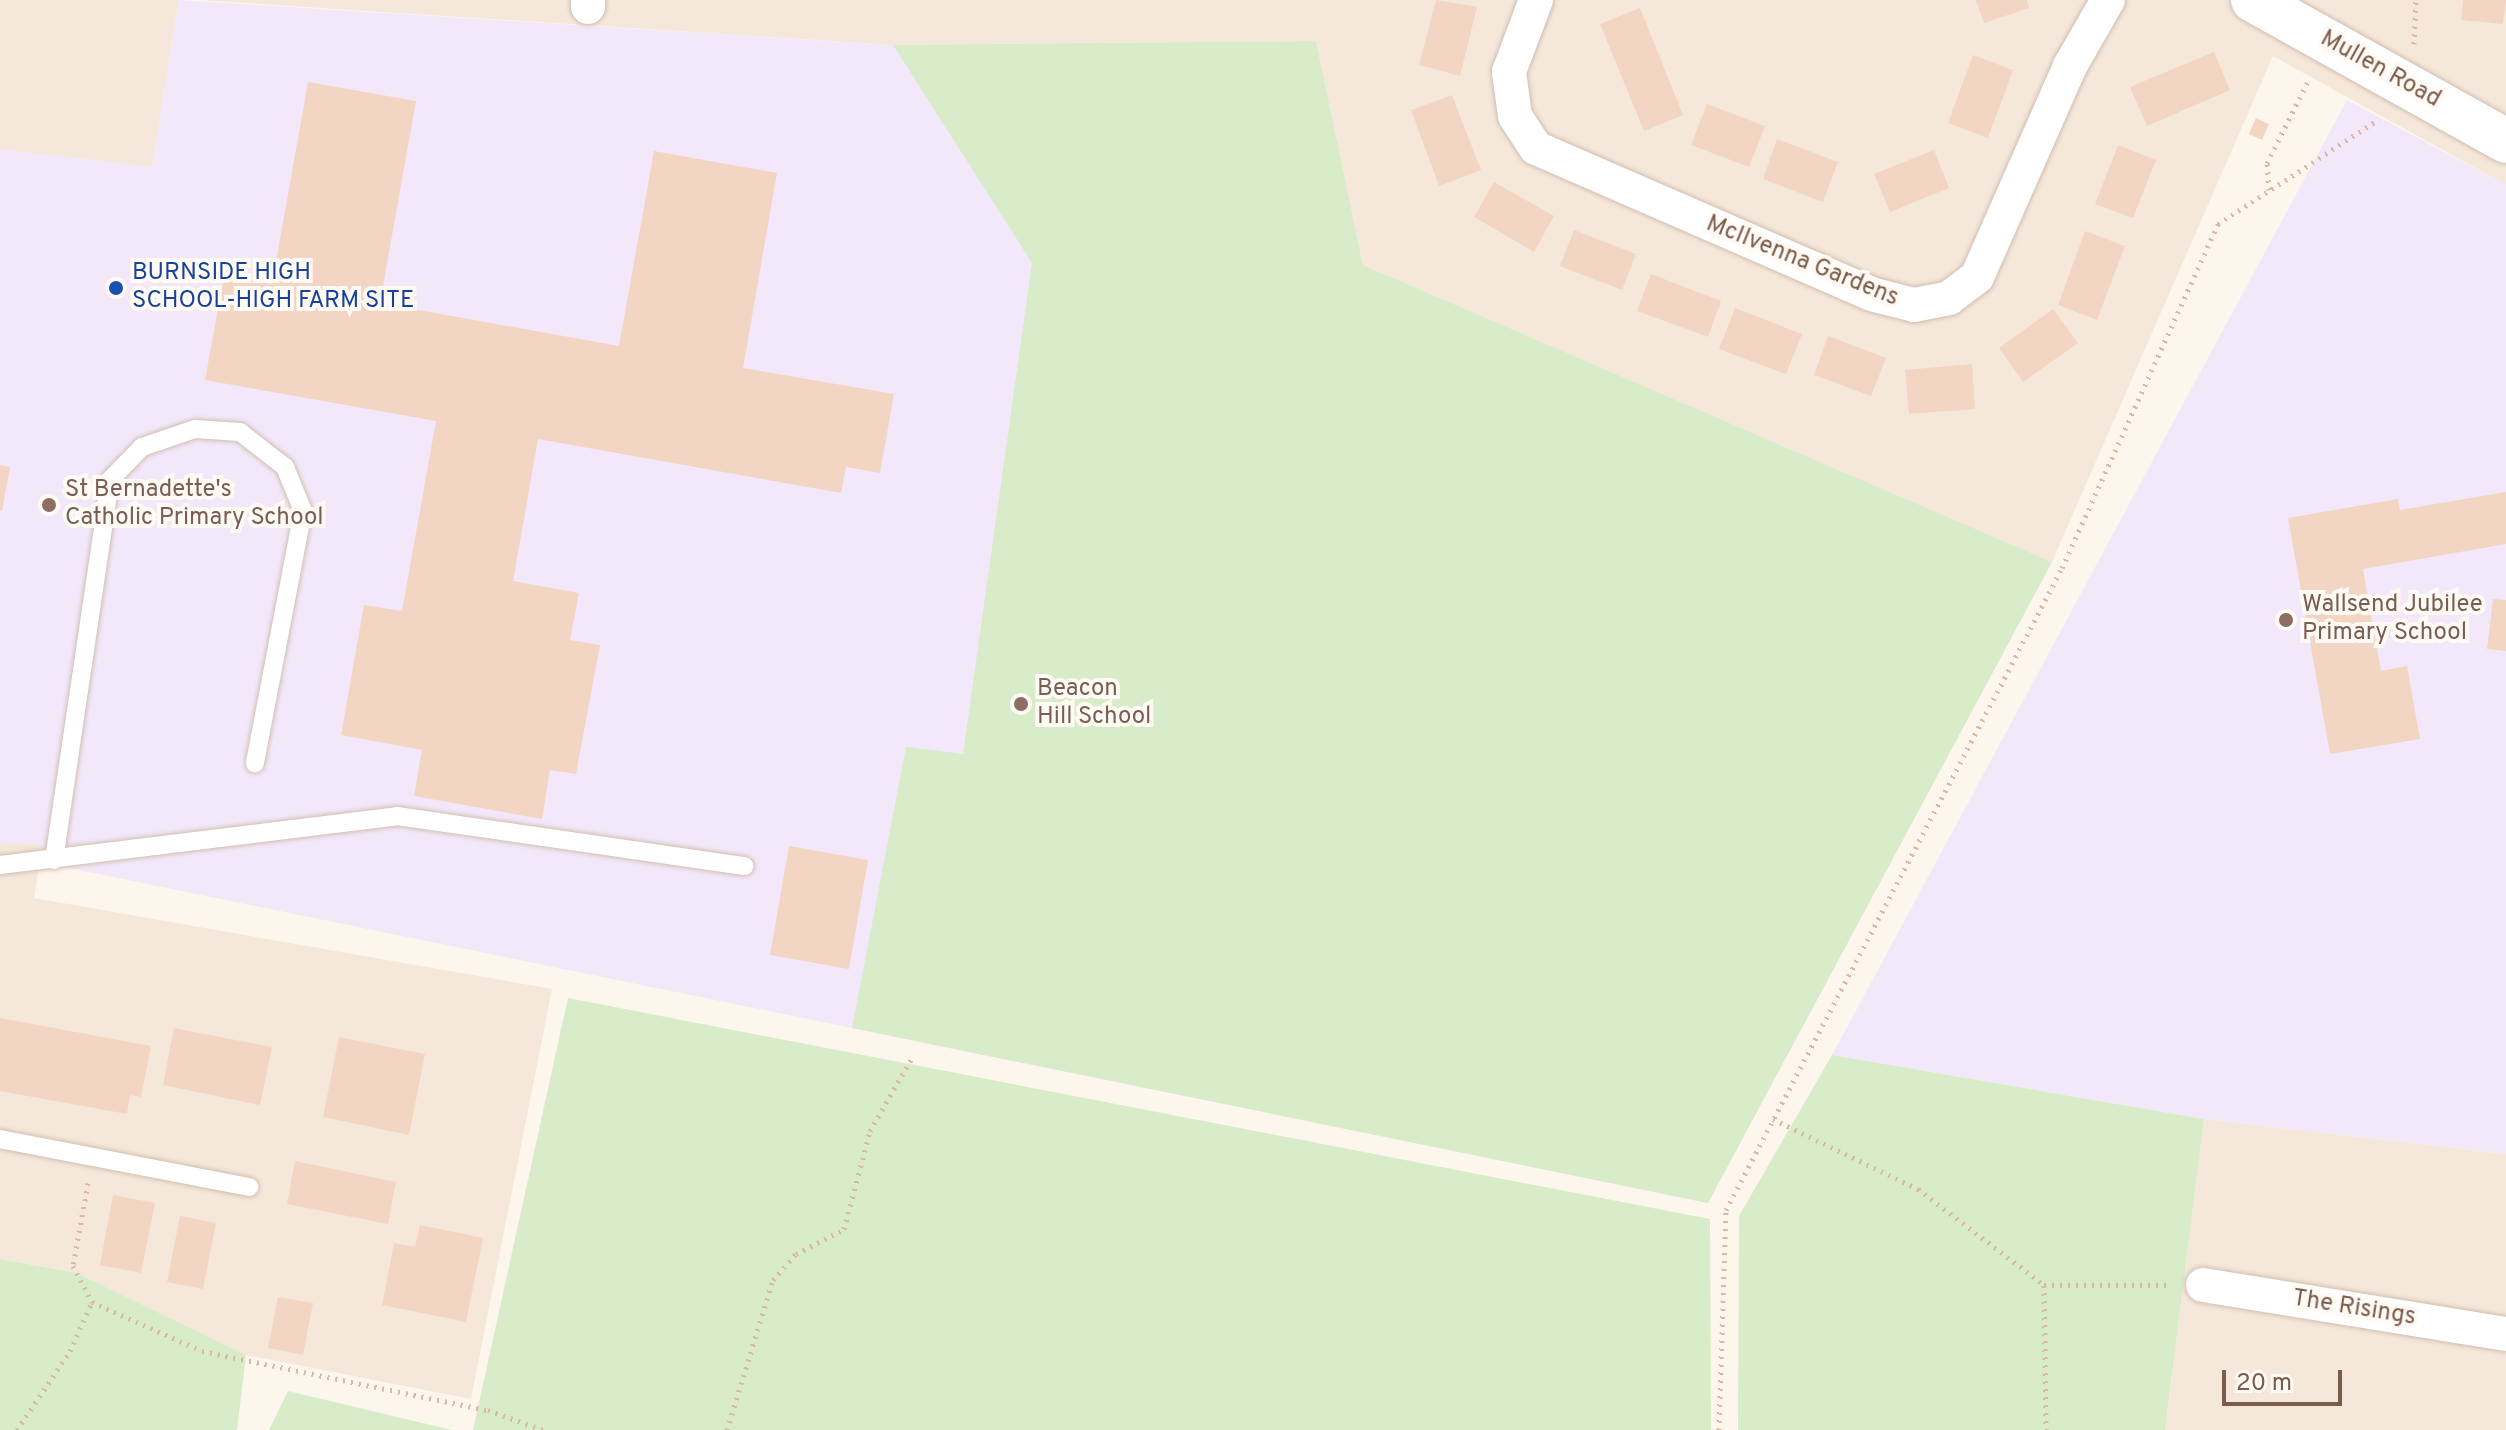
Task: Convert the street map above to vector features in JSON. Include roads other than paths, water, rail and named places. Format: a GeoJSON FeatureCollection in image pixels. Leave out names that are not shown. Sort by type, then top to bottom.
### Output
{"type":"FeatureCollection","features":[{"type":"Feature","properties":{"kind":"street","name":"McIlvenna Gardens"},"geometry":{"type":"LineString","coordinates":[[1536,0],[1509,72],[1515,116],[1536,148],[1871,294],[1914,305],[1949,298],[1977,277],[2070,66],[2108,0]]}},
{"type":"Feature","properties":{"kind":"street","name":"Mullen Road"},"geometry":{"type":"LineString","coordinates":[[2258,1],[2506,141]]}},
{"type":"Feature","properties":{"kind":"street","name":"The Risings"},"geometry":{"type":"LineString","coordinates":[[2203,1285],[2506,1334]]}},
{"type":"Feature","properties":{"kind":"lane"},"geometry":{"type":"LineString","coordinates":[[54,860],[110,480],[142,447],[195,429],[240,432],[285,467],[303,511],[255,763]]}},
{"type":"Feature","properties":{"kind":"lane"},"geometry":{"type":"LineString","coordinates":[[0,865],[397,816],[744,866]]}},
{"type":"Feature","properties":{"kind":"lane"},"geometry":{"type":"LineString","coordinates":[[0,1139],[249,1187]]}},
{"type":"Feature","properties":{"kind":"place","name":"BURNSIDE HIGH SCHOOL-HIGH FARM SITE"},"geometry":{"type":"Point","coordinates":[116,288]}},
{"type":"Feature","properties":{"kind":"place","name":"St Bernadette's Catholic Primary School"},"geometry":{"type":"Point","coordinates":[49,505]}},
{"type":"Feature","properties":{"kind":"place","name":"Wallsend Jubilee Primary School"},"geometry":{"type":"Point","coordinates":[2286,620]}},
{"type":"Feature","properties":{"kind":"place","name":"Beacon Hill School"},"geometry":{"type":"Point","coordinates":[1021,704]}}]}
